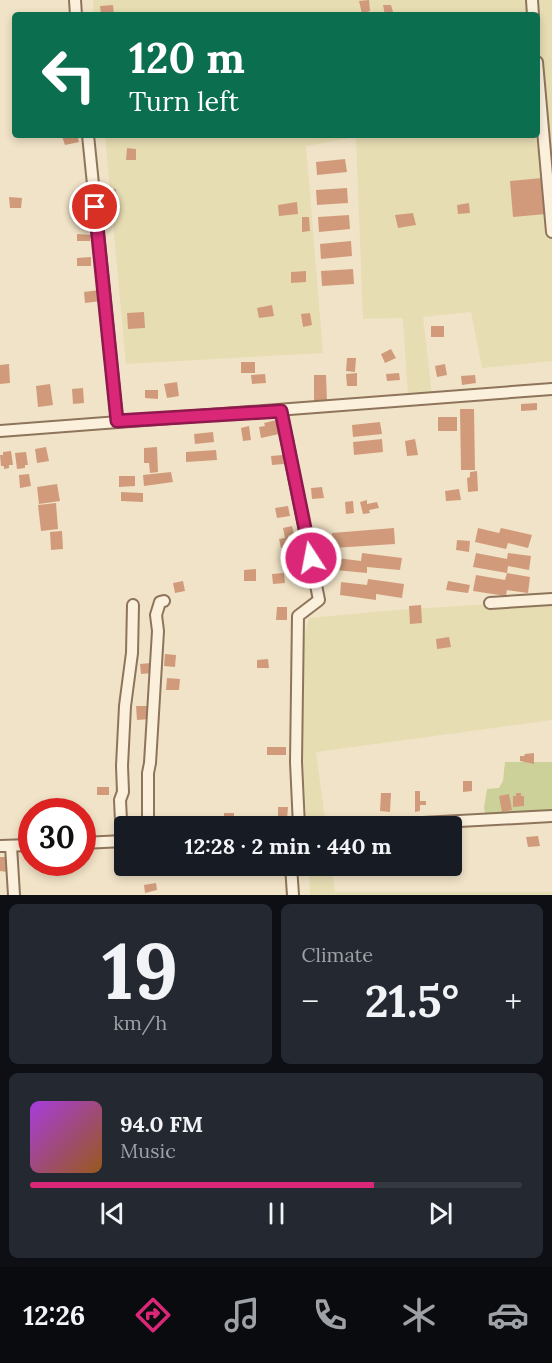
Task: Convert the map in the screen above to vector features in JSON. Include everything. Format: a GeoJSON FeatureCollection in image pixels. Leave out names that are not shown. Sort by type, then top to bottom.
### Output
{"type":"FeatureCollection","features":[{"type":"Feature","properties":{"kind":"street"},"geometry":{"type":"LineString","coordinates":[[540,96],[552,232]]}},
{"type":"Feature","properties":{"kind":"street"},"geometry":{"type":"LineString","coordinates":[[88,138],[117,421]]}},
{"type":"Feature","properties":{"kind":"street"},"geometry":{"type":"LineString","coordinates":[[0,431],[552,389]]}},
{"type":"Feature","properties":{"kind":"street"},"geometry":{"type":"LineString","coordinates":[[281,411],[320,600],[298,616],[296,762],[299,816]]}},
{"type":"Feature","properties":{"kind":"street"},"geometry":{"type":"LineString","coordinates":[[490,603],[552,599]]}},
{"type":"Feature","properties":{"kind":"street"},"geometry":{"type":"LineString","coordinates":[[147,816],[158,631],[156,615],[160,602],[164,601]]}},
{"type":"Feature","properties":{"kind":"street"},"geometry":{"type":"LineString","coordinates":[[121,816],[125,706],[132,653],[133,605]]}},
{"type":"Feature","properties":{"kind":"street"},"geometry":{"type":"LineString","coordinates":[[462,821],[552,816]]}},
{"type":"Feature","properties":{"kind":"street"},"geometry":{"type":"LineString","coordinates":[[96,842],[114,841]]}},
{"type":"Feature","properties":{"kind":"street"},"geometry":{"type":"LineString","coordinates":[[5,846],[14,895]]}},
{"type":"Feature","properties":{"kind":"street"},"geometry":{"type":"LineString","coordinates":[[292,876],[293,895]]}},
{"type":"Feature","properties":{"kind":"shaded area"},"geometry":{"type":"Polygon","coordinates":[[[93,0],[552,0],[552,361],[482,368],[471,312],[423,317],[432,395],[408,397],[403,318],[363,319],[356,138],[540,138],[540,12],[94,12],[93,0]]]}},
{"type":"Feature","properties":{"kind":"shaded area"},"geometry":{"type":"Polygon","coordinates":[[[105,138],[350,138],[306,146],[323,353],[126,364],[105,138]]]}},
{"type":"Feature","properties":{"kind":"shaded area"},"geometry":{"type":"Polygon","coordinates":[[[552,600],[552,720],[316,752],[325,816],[306,816],[297,664],[309,618],[552,600]]]}},
{"type":"Feature","properties":{"kind":"shaded area"},"geometry":{"type":"Polygon","coordinates":[[[309,876],[333,876],[335,892],[552,892],[552,895],[310,895],[309,876]]]}},
{"type":"Feature","properties":{"kind":"green space"},"geometry":{"type":"Polygon","coordinates":[[[505,762],[552,762],[552,814],[486,819],[484,808],[487,789],[499,788],[503,781],[505,762]]]}},
{"type":"Feature","properties":{"kind":"building"},"geometry":{"type":"Polygon","coordinates":[[[369,0],[370,11],[362,12],[359,1],[369,0]]]}},
{"type":"Feature","properties":{"kind":"building"},"geometry":{"type":"Polygon","coordinates":[[[113,5],[114,12],[101,12],[100,6],[113,5]]]}},
{"type":"Feature","properties":{"kind":"building"},"geometry":{"type":"Polygon","coordinates":[[[383,5],[391,5],[393,12],[384,12],[383,5]]]}},
{"type":"Feature","properties":{"kind":"building"},"geometry":{"type":"Polygon","coordinates":[[[63,138],[78,138],[79,142],[65,145],[63,138]]]}},
{"type":"Feature","properties":{"kind":"building"},"geometry":{"type":"Polygon","coordinates":[[[127,148],[136,149],[136,160],[126,160],[127,148]]]}},
{"type":"Feature","properties":{"kind":"building"},"geometry":{"type":"Polygon","coordinates":[[[345,159],[347,172],[317,175],[316,162],[345,159]]]}},
{"type":"Feature","properties":{"kind":"building"},"geometry":{"type":"Polygon","coordinates":[[[542,178],[546,214],[513,217],[510,181],[542,178]]]}},
{"type":"Feature","properties":{"kind":"building"},"geometry":{"type":"Polygon","coordinates":[[[347,188],[348,203],[317,205],[316,190],[347,188]]]}},
{"type":"Feature","properties":{"kind":"building"},"geometry":{"type":"Polygon","coordinates":[[[105,189],[116,189],[117,200],[106,201],[105,189]]]}},
{"type":"Feature","properties":{"kind":"building"},"geometry":{"type":"Polygon","coordinates":[[[85,193],[85,207],[73,207],[73,194],[85,193]]]}},
{"type":"Feature","properties":{"kind":"building"},"geometry":{"type":"Polygon","coordinates":[[[9,197],[22,198],[21,208],[10,208],[9,197]]]}},
{"type":"Feature","properties":{"kind":"building"},"geometry":{"type":"Polygon","coordinates":[[[297,202],[298,214],[279,216],[278,205],[297,202]]]}},
{"type":"Feature","properties":{"kind":"building"},"geometry":{"type":"Polygon","coordinates":[[[469,203],[470,213],[458,214],[457,205],[469,203]]]}},
{"type":"Feature","properties":{"kind":"building"},"geometry":{"type":"Polygon","coordinates":[[[413,213],[416,225],[398,228],[395,215],[413,213]]]}},
{"type":"Feature","properties":{"kind":"building"},"geometry":{"type":"Polygon","coordinates":[[[349,215],[350,229],[319,232],[318,217],[349,215]]]}},
{"type":"Feature","properties":{"kind":"building"},"geometry":{"type":"Polygon","coordinates":[[[302,217],[309,217],[310,231],[302,232],[302,217]]]}},
{"type":"Feature","properties":{"kind":"building"},"geometry":{"type":"Polygon","coordinates":[[[77,234],[91,235],[90,241],[77,241],[77,234]]]}},
{"type":"Feature","properties":{"kind":"building"},"geometry":{"type":"Polygon","coordinates":[[[351,241],[352,256],[321,259],[320,244],[351,241]]]}},
{"type":"Feature","properties":{"kind":"building"},"geometry":{"type":"Polygon","coordinates":[[[91,257],[91,266],[77,266],[77,258],[91,257]]]}},
{"type":"Feature","properties":{"kind":"building"},"geometry":{"type":"Polygon","coordinates":[[[353,269],[354,284],[322,286],[321,271],[353,269]]]}},
{"type":"Feature","properties":{"kind":"building"},"geometry":{"type":"Polygon","coordinates":[[[306,271],[306,282],[291,283],[291,272],[306,271]]]}},
{"type":"Feature","properties":{"kind":"building"},"geometry":{"type":"Polygon","coordinates":[[[99,290],[101,301],[85,303],[84,292],[99,290]]]}},
{"type":"Feature","properties":{"kind":"building"},"geometry":{"type":"Polygon","coordinates":[[[272,305],[274,316],[259,318],[257,308],[272,305]]]}},
{"type":"Feature","properties":{"kind":"building"},"geometry":{"type":"Polygon","coordinates":[[[144,312],[145,328],[128,329],[127,313],[144,312]]]}},
{"type":"Feature","properties":{"kind":"building"},"geometry":{"type":"Polygon","coordinates":[[[310,313],[312,325],[303,327],[301,314],[310,313]]]}},
{"type":"Feature","properties":{"kind":"building"},"geometry":{"type":"Polygon","coordinates":[[[431,326],[444,326],[444,337],[431,337],[431,326]]]}},
{"type":"Feature","properties":{"kind":"building"},"geometry":{"type":"Polygon","coordinates":[[[391,349],[396,358],[385,363],[381,354],[391,349]]]}},
{"type":"Feature","properties":{"kind":"building"},"geometry":{"type":"Polygon","coordinates":[[[347,358],[356,358],[355,372],[346,371],[347,358]]]}},
{"type":"Feature","properties":{"kind":"building"},"geometry":{"type":"Polygon","coordinates":[[[241,362],[255,362],[255,373],[241,373],[241,362]]]}},
{"type":"Feature","properties":{"kind":"building"},"geometry":{"type":"Polygon","coordinates":[[[9,364],[10,383],[0,384],[0,365],[9,364]]]}},
{"type":"Feature","properties":{"kind":"building"},"geometry":{"type":"Polygon","coordinates":[[[445,364],[447,375],[437,377],[435,366],[445,364]]]}},
{"type":"Feature","properties":{"kind":"building"},"geometry":{"type":"Polygon","coordinates":[[[357,373],[357,386],[347,386],[346,374],[357,373]]]}},
{"type":"Feature","properties":{"kind":"building"},"geometry":{"type":"Polygon","coordinates":[[[399,373],[400,380],[387,381],[386,374],[399,373]]]}},
{"type":"Feature","properties":{"kind":"building"},"geometry":{"type":"Polygon","coordinates":[[[265,374],[266,383],[252,384],[251,375],[265,374]]]}},
{"type":"Feature","properties":{"kind":"building"},"geometry":{"type":"Polygon","coordinates":[[[314,375],[326,375],[327,402],[314,403],[314,375]]]}},
{"type":"Feature","properties":{"kind":"building"},"geometry":{"type":"Polygon","coordinates":[[[475,375],[476,383],[462,385],[461,376],[475,375]]]}},
{"type":"Feature","properties":{"kind":"building"},"geometry":{"type":"Polygon","coordinates":[[[177,382],[179,396],[167,398],[164,384],[177,382]]]}},
{"type":"Feature","properties":{"kind":"building"},"geometry":{"type":"Polygon","coordinates":[[[50,384],[53,405],[38,407],[36,386],[50,384]]]}},
{"type":"Feature","properties":{"kind":"building"},"geometry":{"type":"Polygon","coordinates":[[[83,388],[84,403],[73,404],[72,389],[83,388]]]}},
{"type":"Feature","properties":{"kind":"building"},"geometry":{"type":"Polygon","coordinates":[[[145,390],[158,390],[158,399],[145,398],[145,390]]]}},
{"type":"Feature","properties":{"kind":"building"},"geometry":{"type":"Polygon","coordinates":[[[537,403],[537,410],[521,411],[521,404],[537,403]]]}},
{"type":"Feature","properties":{"kind":"building"},"geometry":{"type":"Polygon","coordinates":[[[460,409],[474,409],[475,470],[461,470],[460,409]]]}},
{"type":"Feature","properties":{"kind":"building"},"geometry":{"type":"Polygon","coordinates":[[[438,417],[457,417],[457,431],[438,431],[438,417]]]}},
{"type":"Feature","properties":{"kind":"building"},"geometry":{"type":"Polygon","coordinates":[[[276,420],[279,434],[261,438],[259,427],[276,420]]]}},
{"type":"Feature","properties":{"kind":"building"},"geometry":{"type":"Polygon","coordinates":[[[380,422],[382,434],[353,437],[352,425],[380,422]]]}},
{"type":"Feature","properties":{"kind":"building"},"geometry":{"type":"Polygon","coordinates":[[[249,426],[251,440],[243,441],[241,428],[249,426]]]}},
{"type":"Feature","properties":{"kind":"building"},"geometry":{"type":"Polygon","coordinates":[[[213,432],[214,442],[195,444],[194,434],[213,432]]]}},
{"type":"Feature","properties":{"kind":"building"},"geometry":{"type":"Polygon","coordinates":[[[382,439],[383,452],[354,455],[353,442],[382,439]]]}},
{"type":"Feature","properties":{"kind":"building"},"geometry":{"type":"Polygon","coordinates":[[[415,439],[418,455],[407,456],[405,441],[415,439]]]}},
{"type":"Feature","properties":{"kind":"building"},"geometry":{"type":"Polygon","coordinates":[[[46,447],[49,461],[37,463],[35,449],[46,447]]]}},
{"type":"Feature","properties":{"kind":"building"},"geometry":{"type":"Polygon","coordinates":[[[157,447],[158,472],[150,473],[149,463],[144,463],[144,448],[157,447]]]}},
{"type":"Feature","properties":{"kind":"building"},"geometry":{"type":"Polygon","coordinates":[[[216,450],[217,460],[186,462],[186,452],[216,450]]]}},
{"type":"Feature","properties":{"kind":"building"},"geometry":{"type":"Polygon","coordinates":[[[11,451],[13,465],[4,469],[4,466],[1,466],[0,455],[11,451]]]}},
{"type":"Feature","properties":{"kind":"building"},"geometry":{"type":"Polygon","coordinates":[[[26,452],[28,465],[17,469],[15,453],[26,452]]]}},
{"type":"Feature","properties":{"kind":"building"},"geometry":{"type":"Polygon","coordinates":[[[283,455],[284,464],[272,465],[271,456],[283,455]]]}},
{"type":"Feature","properties":{"kind":"building"},"geometry":{"type":"Polygon","coordinates":[[[477,471],[478,491],[468,492],[467,478],[470,477],[470,472],[477,471]]]}},
{"type":"Feature","properties":{"kind":"building"},"geometry":{"type":"Polygon","coordinates":[[[171,472],[173,482],[144,486],[143,475],[171,472]]]}},
{"type":"Feature","properties":{"kind":"building"},"geometry":{"type":"Polygon","coordinates":[[[29,474],[31,486],[20,488],[19,475],[29,474]]]}},
{"type":"Feature","properties":{"kind":"building"},"geometry":{"type":"Polygon","coordinates":[[[119,476],[135,476],[135,486],[119,487],[119,476]]]}},
{"type":"Feature","properties":{"kind":"building"},"geometry":{"type":"Polygon","coordinates":[[[57,484],[60,501],[39,504],[37,487],[57,484]]]}},
{"type":"Feature","properties":{"kind":"building"},"geometry":{"type":"Polygon","coordinates":[[[322,487],[324,498],[312,499],[311,488],[322,487]]]}},
{"type":"Feature","properties":{"kind":"building"},"geometry":{"type":"Polygon","coordinates":[[[459,489],[461,500],[446,501],[445,491],[459,489]]]}},
{"type":"Feature","properties":{"kind":"building"},"geometry":{"type":"Polygon","coordinates":[[[121,492],[143,493],[143,502],[121,501],[121,492]]]}},
{"type":"Feature","properties":{"kind":"building"},"geometry":{"type":"Polygon","coordinates":[[[367,500],[367,504],[377,502],[379,508],[363,514],[360,502],[367,500]]]}},
{"type":"Feature","properties":{"kind":"building"},"geometry":{"type":"Polygon","coordinates":[[[353,501],[354,513],[346,514],[345,502],[353,501]]]}},
{"type":"Feature","properties":{"kind":"building"},"geometry":{"type":"Polygon","coordinates":[[[56,503],[58,529],[41,531],[38,505],[56,503]]]}},
{"type":"Feature","properties":{"kind":"building"},"geometry":{"type":"Polygon","coordinates":[[[288,506],[290,516],[277,518],[275,508],[288,506]]]}},
{"type":"Feature","properties":{"kind":"building"},"geometry":{"type":"Polygon","coordinates":[[[292,526],[294,534],[288,536],[290,545],[281,548],[279,539],[285,538],[283,528],[292,526]]]}},
{"type":"Feature","properties":{"kind":"building"},"geometry":{"type":"Polygon","coordinates":[[[394,528],[395,544],[333,548],[332,533],[394,528]]]}},
{"type":"Feature","properties":{"kind":"building"},"geometry":{"type":"Polygon","coordinates":[[[478,528],[499,533],[501,528],[532,535],[528,548],[508,543],[506,549],[475,542],[478,528]]]}},
{"type":"Feature","properties":{"kind":"building"},"geometry":{"type":"Polygon","coordinates":[[[62,531],[63,549],[51,550],[50,532],[62,531]]]}},
{"type":"Feature","properties":{"kind":"building"},"geometry":{"type":"Polygon","coordinates":[[[457,540],[470,541],[469,552],[456,550],[457,540]]]}},
{"type":"Feature","properties":{"kind":"building"},"geometry":{"type":"Polygon","coordinates":[[[362,553],[402,558],[400,570],[367,567],[367,573],[335,570],[337,558],[361,561],[362,553]]]}},
{"type":"Feature","properties":{"kind":"building"},"geometry":{"type":"Polygon","coordinates":[[[476,553],[507,559],[508,553],[531,556],[529,570],[508,566],[507,573],[473,567],[476,553]]]}},
{"type":"Feature","properties":{"kind":"building"},"geometry":{"type":"Polygon","coordinates":[[[256,569],[256,581],[244,581],[244,570],[256,569]]]}},
{"type":"Feature","properties":{"kind":"building"},"geometry":{"type":"Polygon","coordinates":[[[284,573],[285,583],[273,584],[272,574],[284,573]]]}},
{"type":"Feature","properties":{"kind":"building"},"geometry":{"type":"Polygon","coordinates":[[[507,573],[530,577],[528,593],[507,590],[506,596],[473,591],[476,575],[505,580],[507,573]]]}},
{"type":"Feature","properties":{"kind":"building"},"geometry":{"type":"Polygon","coordinates":[[[368,579],[404,584],[402,598],[376,594],[376,600],[340,595],[341,582],[367,585],[368,579]]]}},
{"type":"Feature","properties":{"kind":"building"},"geometry":{"type":"Polygon","coordinates":[[[183,581],[185,591],[175,593],[173,583],[183,581]]]}},
{"type":"Feature","properties":{"kind":"building"},"geometry":{"type":"Polygon","coordinates":[[[448,581],[470,585],[468,593],[446,590],[448,581]]]}},
{"type":"Feature","properties":{"kind":"building"},"geometry":{"type":"Polygon","coordinates":[[[421,605],[422,623],[410,624],[409,606],[421,605]]]}},
{"type":"Feature","properties":{"kind":"building"},"geometry":{"type":"Polygon","coordinates":[[[277,607],[287,607],[287,620],[276,620],[277,607]]]}},
{"type":"Feature","properties":{"kind":"building"},"geometry":{"type":"Polygon","coordinates":[[[449,637],[451,647],[437,649],[436,639],[449,637]]]}},
{"type":"Feature","properties":{"kind":"building"},"geometry":{"type":"Polygon","coordinates":[[[165,654],[176,655],[175,667],[164,666],[165,654]]]}},
{"type":"Feature","properties":{"kind":"building"},"geometry":{"type":"Polygon","coordinates":[[[268,659],[269,668],[257,668],[257,660],[268,659]]]}},
{"type":"Feature","properties":{"kind":"building"},"geometry":{"type":"Polygon","coordinates":[[[151,663],[152,673],[141,674],[140,664],[151,663]]]}},
{"type":"Feature","properties":{"kind":"building"},"geometry":{"type":"Polygon","coordinates":[[[167,678],[180,679],[179,690],[166,690],[167,678]]]}},
{"type":"Feature","properties":{"kind":"building"},"geometry":{"type":"Polygon","coordinates":[[[136,706],[148,706],[149,719],[137,720],[136,706]]]}},
{"type":"Feature","properties":{"kind":"building"},"geometry":{"type":"Polygon","coordinates":[[[267,747],[286,747],[286,755],[267,755],[267,747]]]}},
{"type":"Feature","properties":{"kind":"building"},"geometry":{"type":"Polygon","coordinates":[[[534,753],[534,764],[520,761],[520,756],[534,753]]]}},
{"type":"Feature","properties":{"kind":"building"},"geometry":{"type":"Polygon","coordinates":[[[463,781],[472,781],[472,791],[463,792],[463,781]]]}},
{"type":"Feature","properties":{"kind":"building"},"geometry":{"type":"Polygon","coordinates":[[[97,787],[109,787],[109,795],[97,795],[97,787]]]}},
{"type":"Feature","properties":{"kind":"building"},"geometry":{"type":"Polygon","coordinates":[[[415,791],[420,791],[420,801],[426,801],[426,805],[420,805],[420,811],[415,812],[415,791]]]}},
{"type":"Feature","properties":{"kind":"building"},"geometry":{"type":"Polygon","coordinates":[[[381,793],[391,793],[390,812],[380,811],[381,793]]]}},
{"type":"Feature","properties":{"kind":"building"},"geometry":{"type":"Polygon","coordinates":[[[516,793],[524,796],[524,806],[513,807],[513,796],[516,796],[516,793]]]}},
{"type":"Feature","properties":{"kind":"building"},"geometry":{"type":"Polygon","coordinates":[[[509,794],[512,810],[502,812],[499,796],[509,794]]]}},
{"type":"Feature","properties":{"kind":"building"},"geometry":{"type":"Polygon","coordinates":[[[278,807],[288,807],[287,816],[278,816],[278,807]]]}},
{"type":"Feature","properties":{"kind":"building"},"geometry":{"type":"Polygon","coordinates":[[[224,813],[234,813],[234,816],[224,816],[224,813]]]}},
{"type":"Feature","properties":{"kind":"building"},"geometry":{"type":"Polygon","coordinates":[[[538,836],[540,846],[528,847],[526,837],[538,836]]]}},
{"type":"Feature","properties":{"kind":"building"},"geometry":{"type":"Polygon","coordinates":[[[0,857],[8,857],[7,872],[0,871],[0,857]]]}},
{"type":"Feature","properties":{"kind":"building"},"geometry":{"type":"Polygon","coordinates":[[[156,883],[157,890],[145,893],[144,885],[156,883]]]}},
{"type":"Feature","properties":{"kind":"route"},"geometry":{"type":"LineString","coordinates":[[95,207],[117,421],[281,411],[311,558]]}}]}
